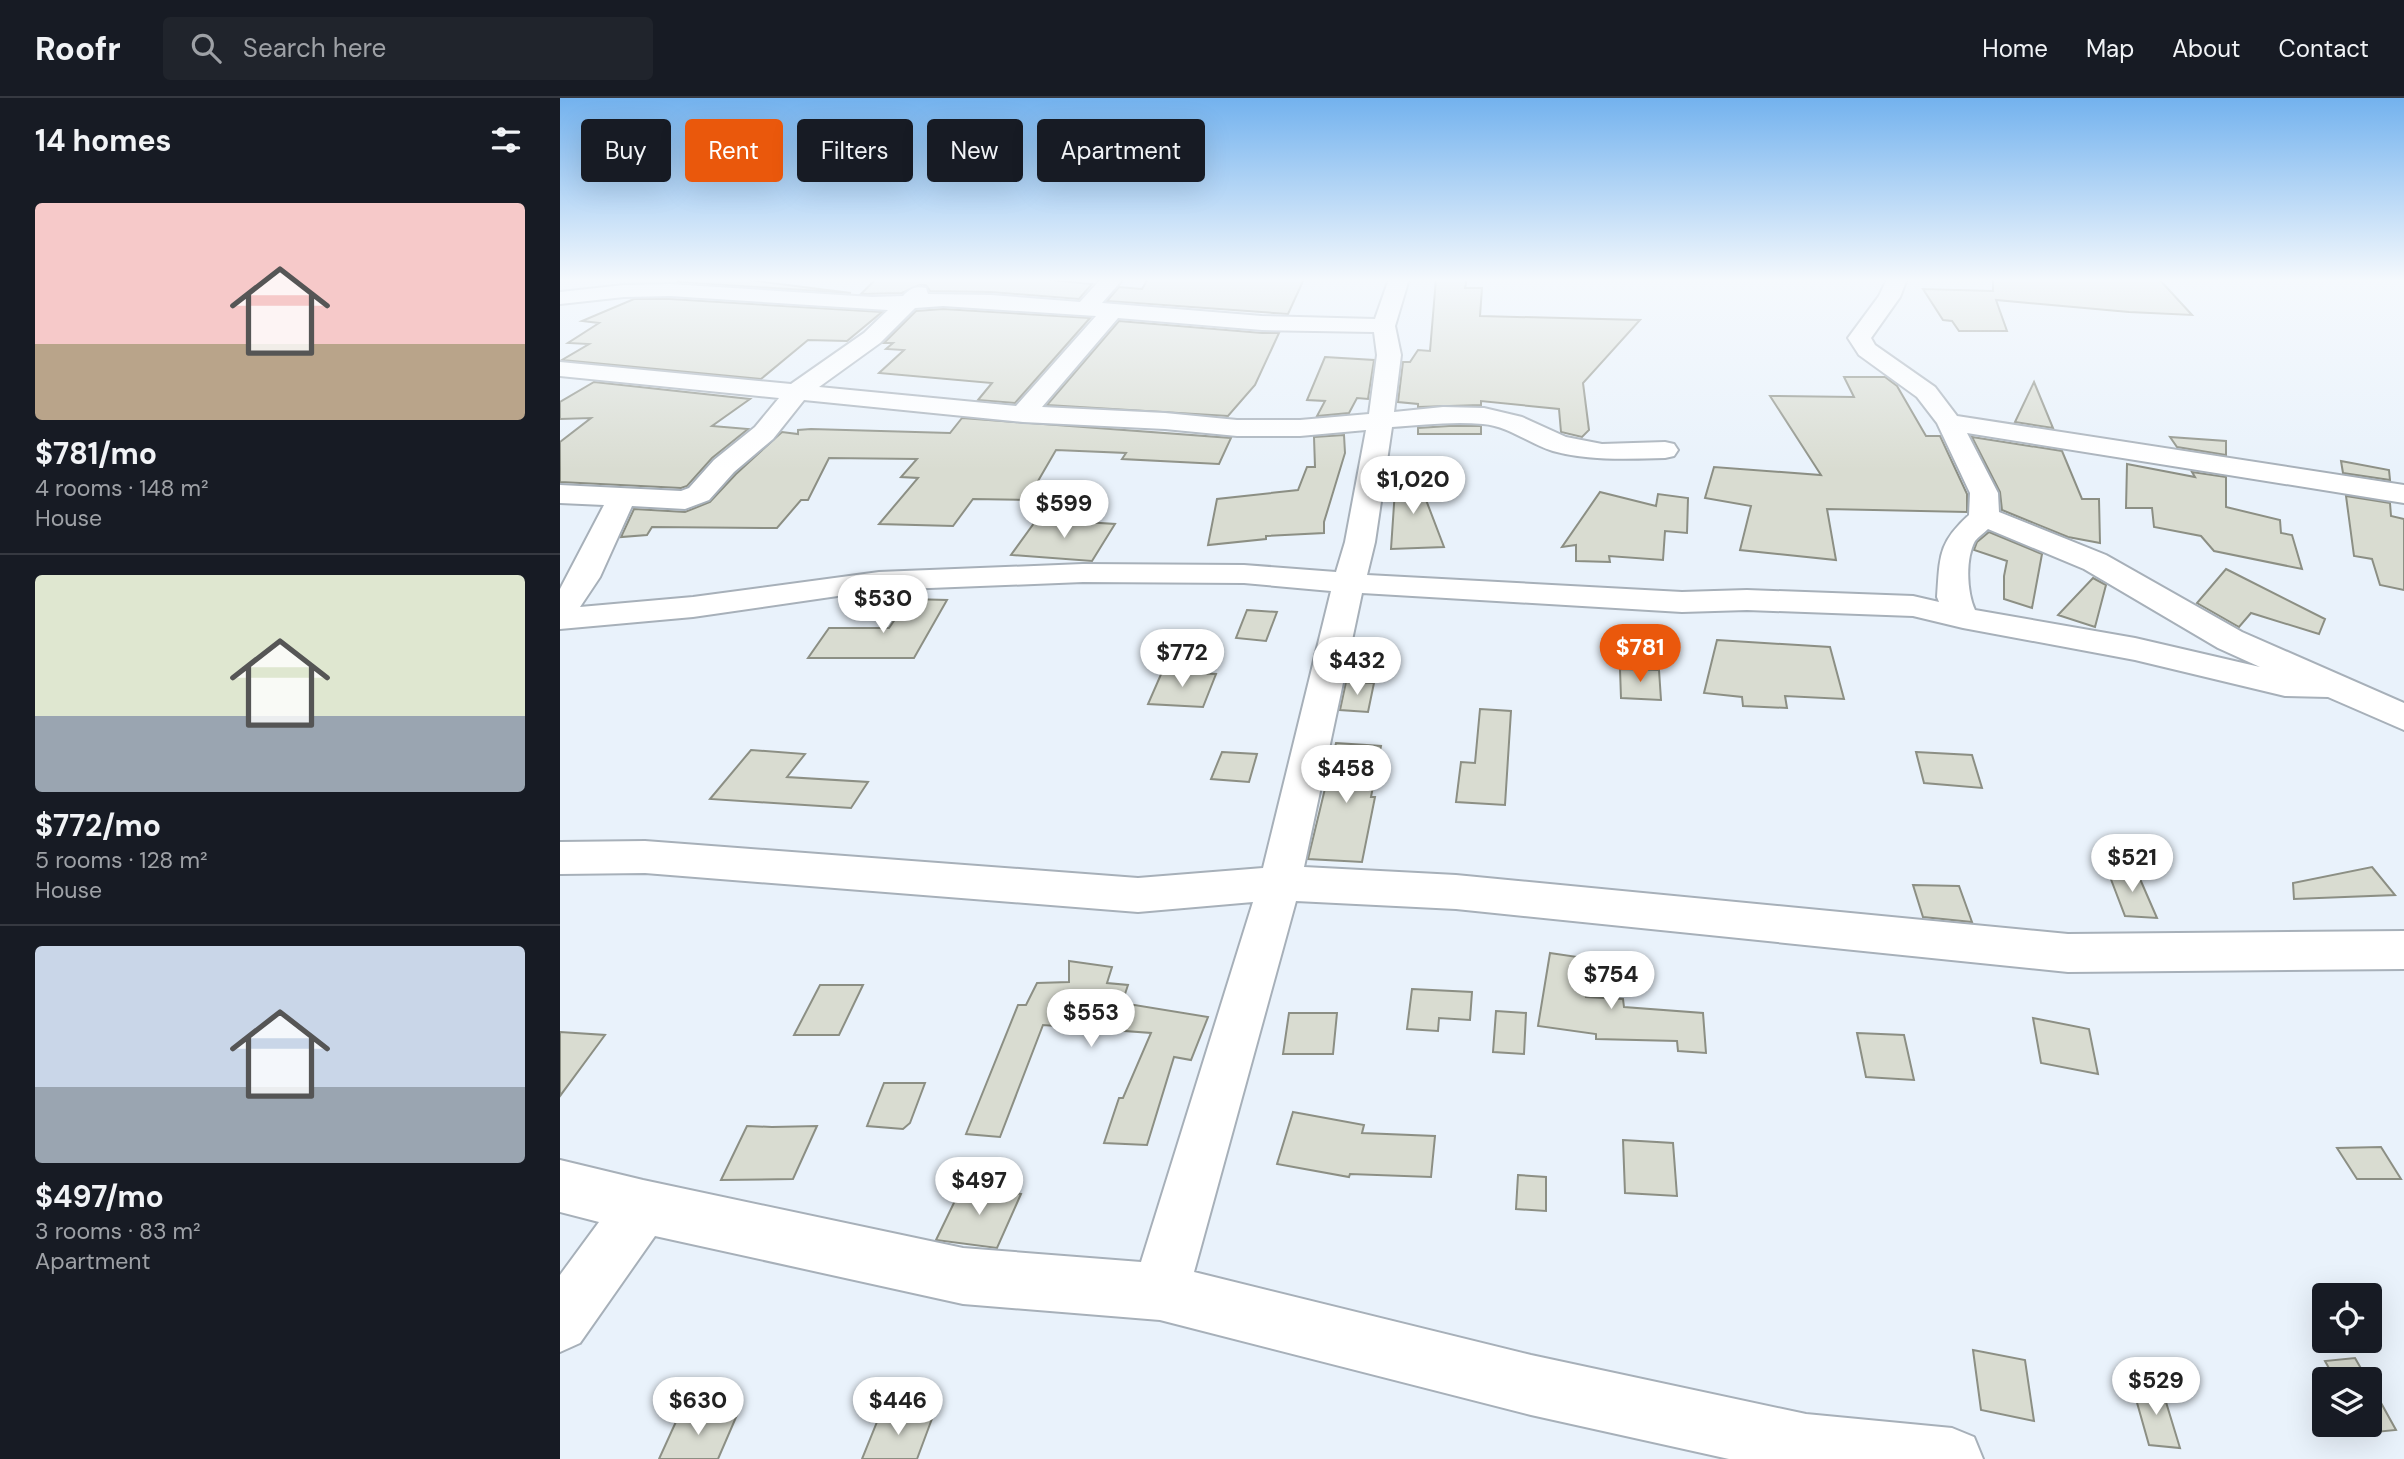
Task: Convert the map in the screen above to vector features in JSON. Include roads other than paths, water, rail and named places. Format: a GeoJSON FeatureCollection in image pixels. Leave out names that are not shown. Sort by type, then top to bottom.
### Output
{"type":"FeatureCollection","features":[{"type":"Feature","properties":{"kind":"street"},"geometry":{"type":"LineString","coordinates":[[560,494],[685,500],[699,494],[724,466],[764,433],[799,390],[866,343]]}},
{"type":"Feature","properties":{"kind":"street"},"geometry":{"type":"LineString","coordinates":[[1023,414],[1085,343]]}},
{"type":"Feature","properties":{"kind":"street"},"geometry":{"type":"LineString","coordinates":[[1160,1292],[1280,883],[1360,542],[1389,355],[1387,343]]}},
{"type":"Feature","properties":{"kind":"street"},"geometry":{"type":"LineString","coordinates":[[1862,343],[1867,350],[1926,392],[1949,422],[1984,493],[1984,517],[1961,538],[1955,561],[1953,597],[1963,618]]}},
{"type":"Feature","properties":{"kind":"street"},"geometry":{"type":"LineString","coordinates":[[560,369],[799,390],[1023,414],[1165,421],[1237,428],[1300,428],[1443,415],[1484,416],[1513,422],[1559,444],[1602,452],[1665,450]]}},
{"type":"Feature","properties":{"kind":"street"},"geometry":{"type":"LineString","coordinates":[[1949,422],[2404,494]]}},
{"type":"Feature","properties":{"kind":"street"},"geometry":{"type":"LineString","coordinates":[[560,613],[584,578],[621,499]]}},
{"type":"Feature","properties":{"kind":"street"},"geometry":{"type":"LineString","coordinates":[[1984,517],[2095,562],[2230,640],[2404,717]]}},
{"type":"Feature","properties":{"kind":"street"},"geometry":{"type":"LineString","coordinates":[[560,619],[693,607],[879,581],[1096,573],[1244,574],[1349,583],[1682,602],[1747,600],[1913,606],[1963,618],[2135,649],[2285,684],[2336,687]]}},
{"type":"Feature","properties":{"kind":"street"},"geometry":{"type":"LineString","coordinates":[[562,860],[645,857],[1138,895],[1280,883],[1470,894],[2068,953],[2404,950]]}},
{"type":"Feature","properties":{"kind":"street"},"geometry":{"type":"LineString","coordinates":[[560,1186],[643,1208],[963,1276],[1160,1292],[1531,1385],[1806,1445],[1952,1459]]}},
{"type":"Feature","properties":{"kind":"street"},"geometry":{"type":"LineString","coordinates":[[560,1323],[643,1208]]}}]}
